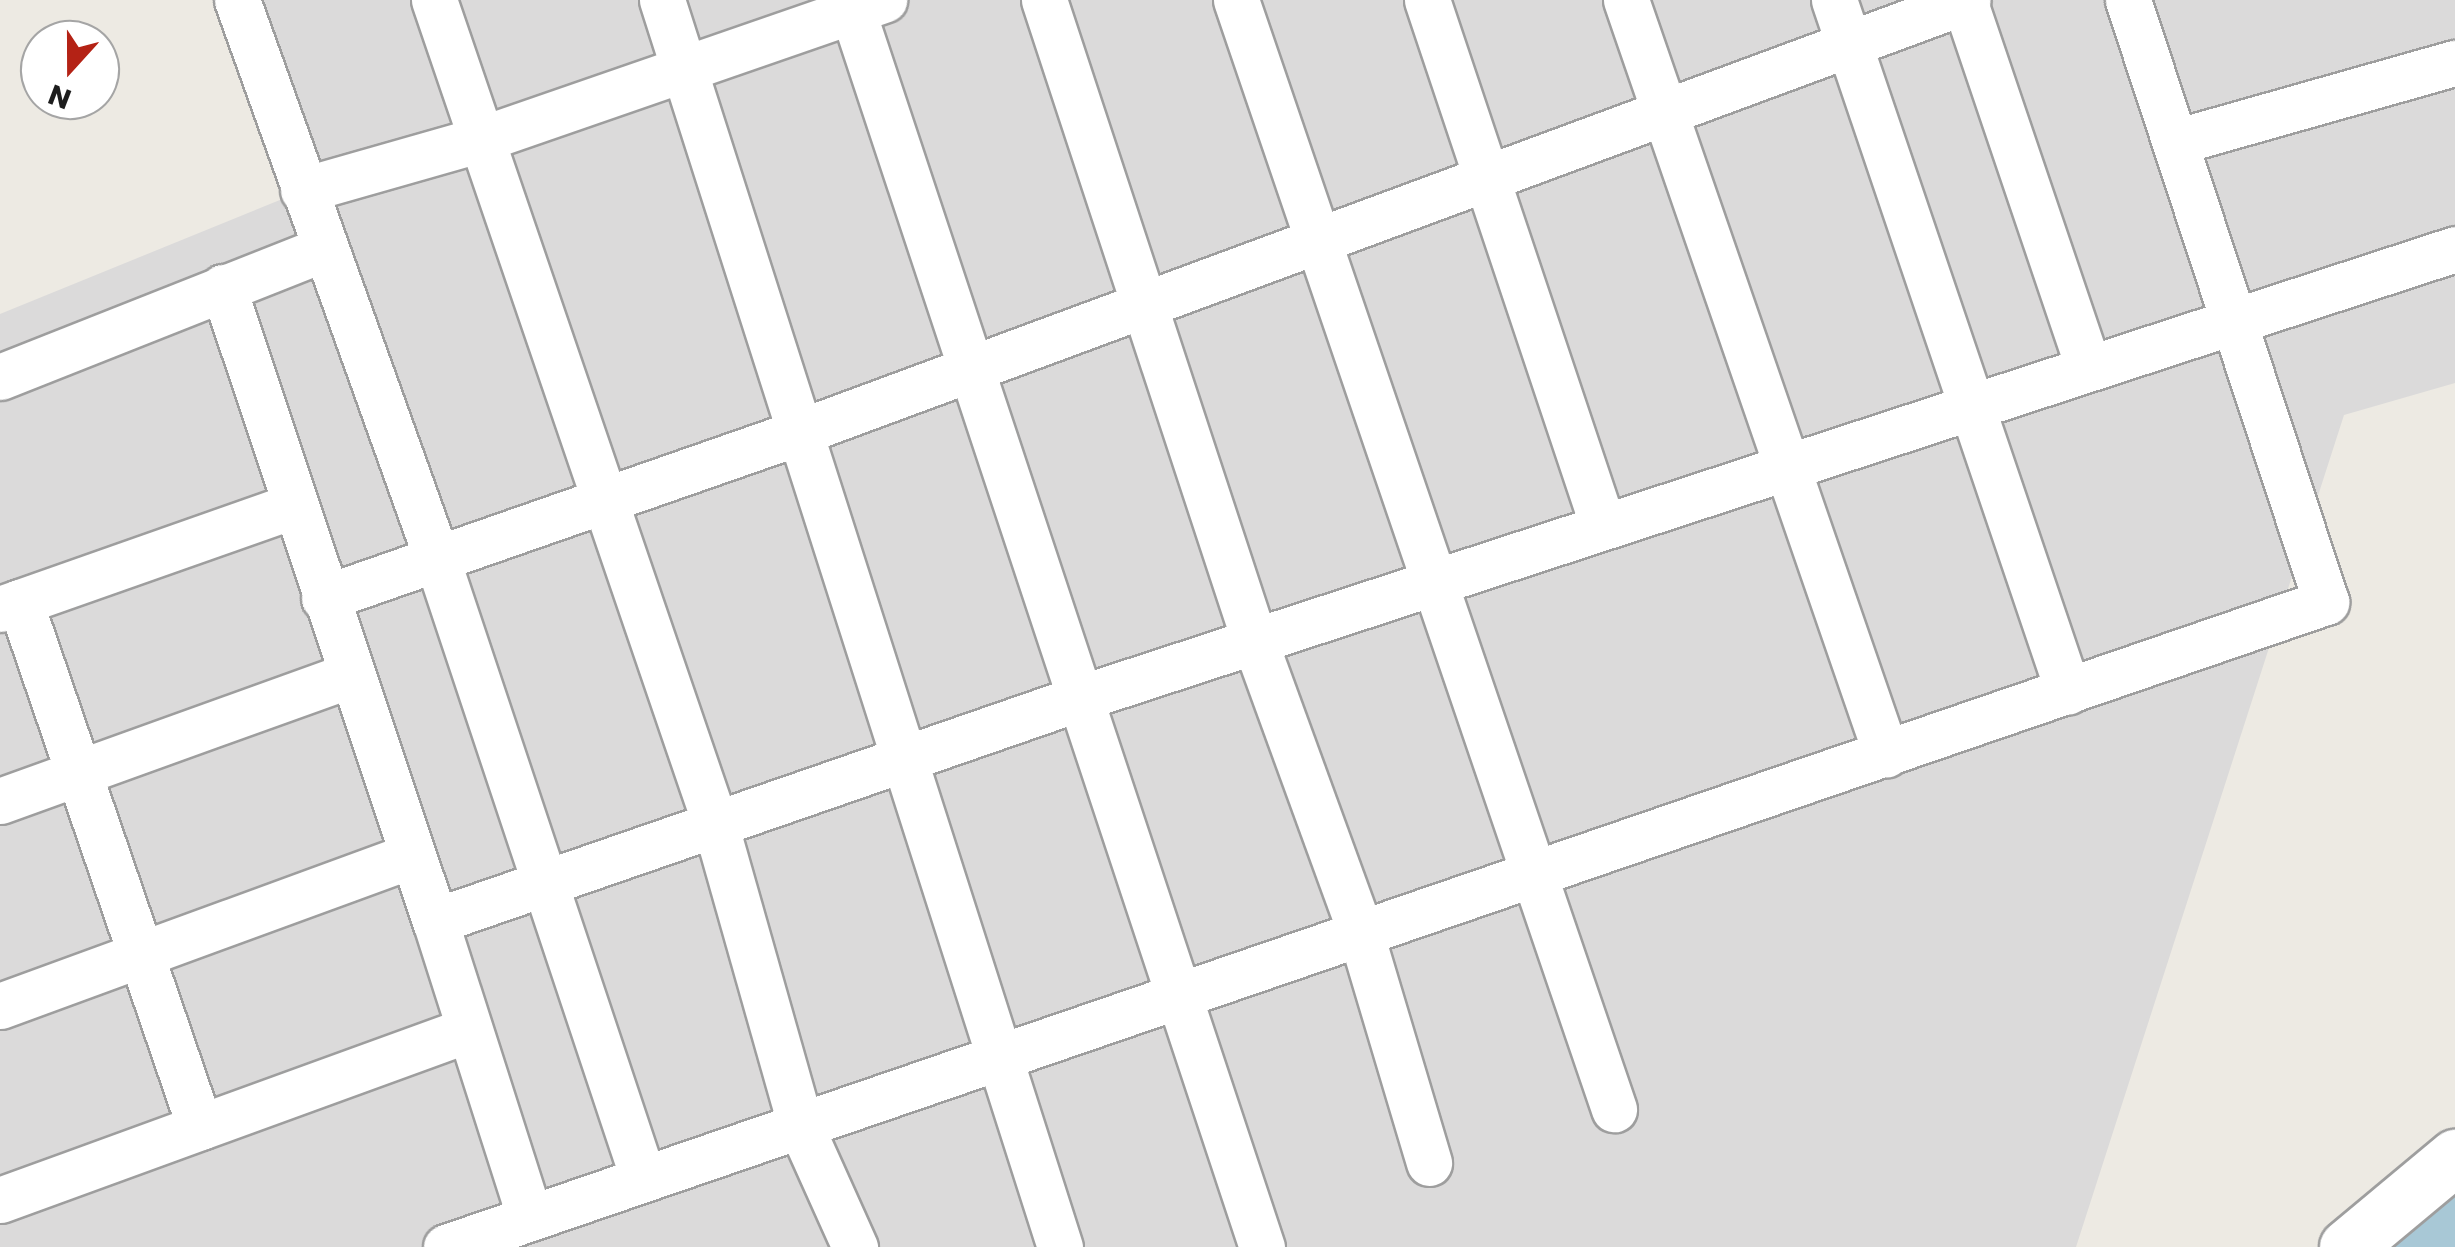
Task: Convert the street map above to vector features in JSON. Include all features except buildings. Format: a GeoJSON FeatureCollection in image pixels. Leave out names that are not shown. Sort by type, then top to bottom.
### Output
{"type":"FeatureCollection","features":[{"type":"Feature","properties":{"kind":"street"},"geometry":{"type":"LineString","coordinates":[[238,0],[302,190],[435,553],[540,882],[642,1174]]}},
{"type":"Feature","properties":{"kind":"street"},"geometry":{"type":"LineString","coordinates":[[434,0],[715,823],[801,1127],[854,1247]]}},
{"type":"Feature","properties":{"kind":"street"},"geometry":{"type":"LineString","coordinates":[[662,0],[796,433],[1060,1247]]}},
{"type":"Feature","properties":{"kind":"street"},"geometry":{"type":"LineString","coordinates":[[1044,0],[1255,642],[1360,931],[1429,1163]]}},
{"type":"Feature","properties":{"kind":"street"},"geometry":{"type":"LineString","coordinates":[[1236,0],[1614,1109]]}},
{"type":"Feature","properties":{"kind":"street"},"geometry":{"type":"LineString","coordinates":[[1427,0],[1603,526]]}},
{"type":"Feature","properties":{"kind":"street"},"geometry":{"type":"LineString","coordinates":[[1626,0],[1886,754]]}},
{"type":"Feature","properties":{"kind":"street"},"geometry":{"type":"LineString","coordinates":[[1834,0],[2068,691]]}},
{"type":"Feature","properties":{"kind":"street"},"geometry":{"type":"LineString","coordinates":[[324,598],[435,553],[796,433],[972,369],[1966,0],[2087,364]]}},
{"type":"Feature","properties":{"kind":"street"},"geometry":{"type":"LineString","coordinates":[[446,1247],[642,1174],[801,1127],[996,1053],[2326,602],[2238,322],[2128,0]]}},
{"type":"Feature","properties":{"kind":"street"},"geometry":{"type":"LineString","coordinates":[[302,190],[479,140],[862,4],[1077,699],[1180,992],[1262,1247]]}},
{"type":"Feature","properties":{"kind":"street"},"geometry":{"type":"LineString","coordinates":[[2175,142],[2455,63]]}},
{"type":"Feature","properties":{"kind":"street"},"geometry":{"type":"LineString","coordinates":[[0,377],[324,249]]}},
{"type":"Feature","properties":{"kind":"street"},"geometry":{"type":"LineString","coordinates":[[434,921],[1077,699],[1433,586],[1603,526],[1970,407],[2087,364],[2238,322],[2455,249]]}},
{"type":"Feature","properties":{"kind":"street"},"geometry":{"type":"LineString","coordinates":[[223,288],[530,1218]]}},
{"type":"Feature","properties":{"kind":"street"},"geometry":{"type":"LineString","coordinates":[[200,1128],[78,772],[10,605],[292,506]]}},
{"type":"Feature","properties":{"kind":"street"},"geometry":{"type":"LineString","coordinates":[[0,801],[350,674]]}},
{"type":"Feature","properties":{"kind":"street"},"geometry":{"type":"LineString","coordinates":[[0,1006],[412,855]]}},
{"type":"Feature","properties":{"kind":"street"},"geometry":{"type":"LineString","coordinates":[[0,1200],[470,1030]]}},
{"type":"Feature","properties":{"kind":"street"},"geometry":{"type":"LineString","coordinates":[[2347,1247],[2455,1156]]}},
{"type":"Feature","properties":{"kind":"shaded area"},"geometry":{"type":"Polygon","coordinates":[[[236,0],[2455,0],[2455,383],[2344,415],[2076,1247],[0,1247],[0,314],[302,191],[236,0]]]}},
{"type":"Feature","properties":{"kind":"water"},"geometry":{"type":"Polygon","coordinates":[[[2455,1157],[2455,1247],[2347,1247],[2455,1157]]]}}]}
